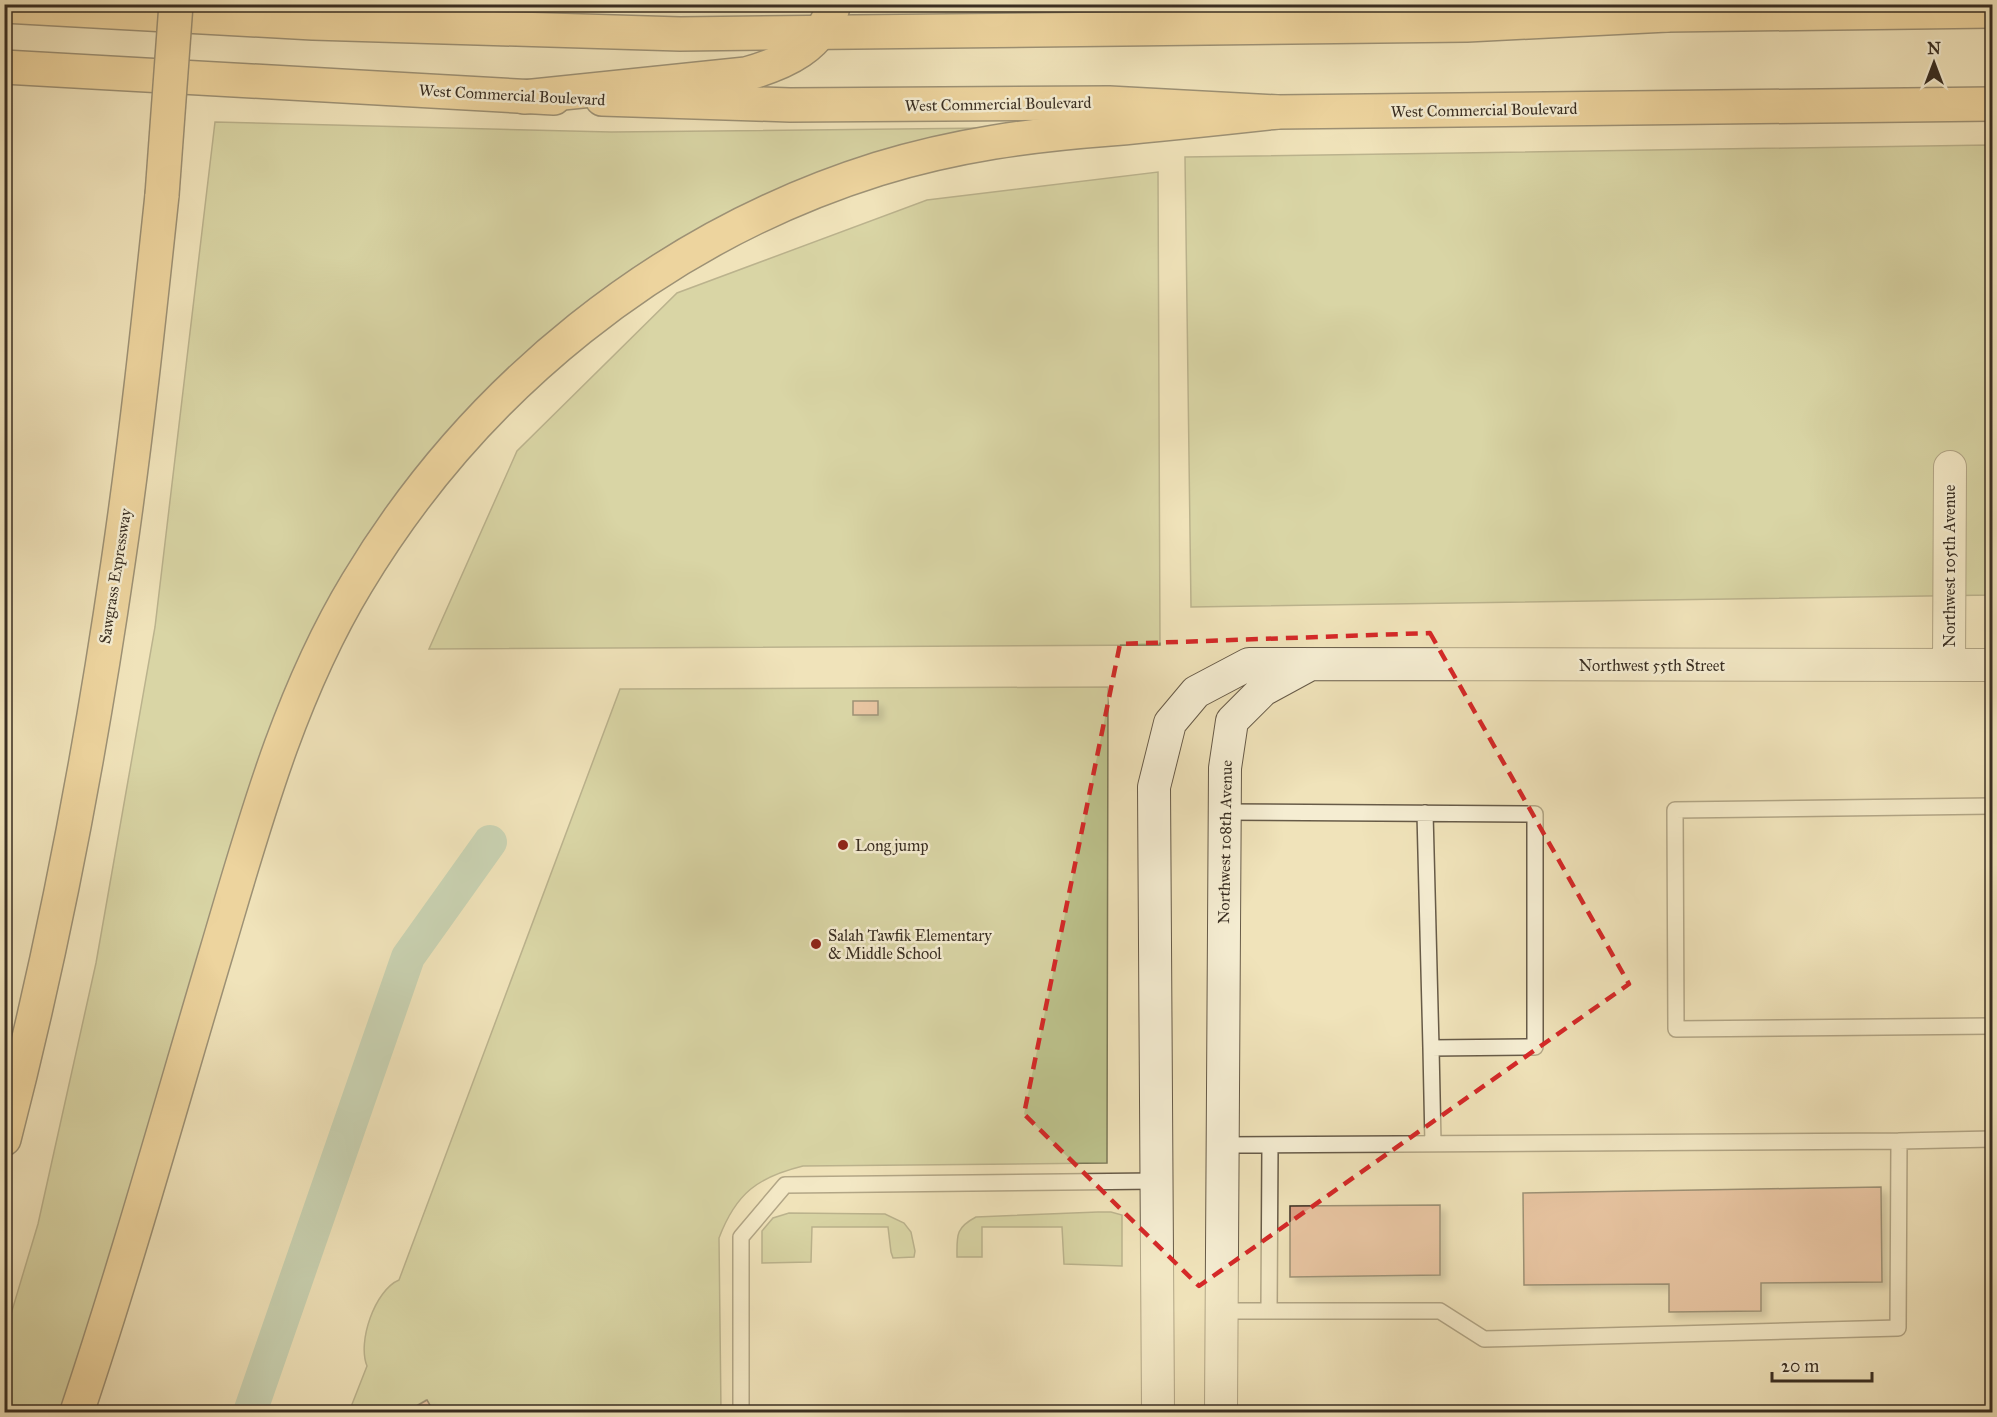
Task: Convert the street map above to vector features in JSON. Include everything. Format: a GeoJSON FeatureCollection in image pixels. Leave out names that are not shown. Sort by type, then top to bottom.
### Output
{"type":"FeatureCollection","features":[{"type":"Feature","properties":{"kind":"highway","name":"Sawgrass Expressway"},"geometry":{"type":"LineString","coordinates":[[4,1139],[53,928],[89,741],[118,563],[162,195],[176,4]]}},
{"type":"Feature","properties":{"kind":"highway"},"geometry":{"type":"LineString","coordinates":[[1547,4],[1667,15]]}},
{"type":"Feature","properties":{"kind":"highway"},"geometry":{"type":"LineString","coordinates":[[4,6],[301,22],[680,34],[827,18],[1467,25],[1667,15],[1929,8],[1992,11]]}},
{"type":"Feature","properties":{"kind":"highway"},"geometry":{"type":"LineString","coordinates":[[524,97],[746,74],[775,66],[798,54],[827,18]]}},
{"type":"Feature","properties":{"kind":"highway","name":"West Commercial Boulevard"},"geometry":{"type":"LineString","coordinates":[[4,67],[524,97],[802,105],[1109,103],[1277,112],[1992,104]]}},
{"type":"Feature","properties":{"kind":"highway"},"geometry":{"type":"LineString","coordinates":[[77,1413],[243,860],[280,749],[326,641],[356,584],[421,489],[501,398],[544,356],[655,273],[728,232],[831,185],[882,168],[943,152],[1000,141],[1057,132],[1277,112]]}},
{"type":"Feature","properties":{"kind":"street","name":"Northwest 105th Avenue"},"geometry":{"type":"LineString","coordinates":[[1949,665],[1950,467]]}},
{"type":"Feature","properties":{"kind":"street"},"geometry":{"type":"LineString","coordinates":[[1158,1413],[1154,787],[1170,723],[1196,692],[1249,664],[1312,664]]}},
{"type":"Feature","properties":{"kind":"street","name":"Northwest 55th Street"},"geometry":{"type":"LineString","coordinates":[[1312,664],[1992,665]]}},
{"type":"Feature","properties":{"kind":"street","name":"Northwest 108th Avenue"},"geometry":{"type":"LineString","coordinates":[[1221,1413],[1225,768],[1232,721],[1263,690],[1312,664]]}},
{"type":"Feature","properties":{"kind":"lane"},"geometry":{"type":"LineString","coordinates":[[1992,806],[1675,810],[1676,1029],[1992,1026]]}},
{"type":"Feature","properties":{"kind":"lane"},"geometry":{"type":"LineString","coordinates":[[1224,812],[1535,814],[1536,1047],[1431,1048]]}},
{"type":"Feature","properties":{"kind":"lane"},"geometry":{"type":"LineString","coordinates":[[1425,813],[1433,1144]]}},
{"type":"Feature","properties":{"kind":"lane"},"geometry":{"type":"LineString","coordinates":[[1222,1145],[1992,1140]]}},
{"type":"Feature","properties":{"kind":"lane"},"geometry":{"type":"LineString","coordinates":[[1221,1311],[1440,1311],[1484,1339],[1898,1328],[1899,1141]]}},
{"type":"Feature","properties":{"kind":"lane"},"geometry":{"type":"LineString","coordinates":[[1269,1311],[1270,1145]]}},
{"type":"Feature","properties":{"kind":"lane"},"geometry":{"type":"LineString","coordinates":[[741,1413],[741,1237],[785,1185],[1156,1181]]}},
{"type":"Feature","properties":{"kind":"highlighted area"},"geometry":{"type":"Polygon","coordinates":[[[1430,633],[1629,984],[1199,1286],[1024,1114],[1120,644],[1430,633]]]}},
{"type":"Feature","properties":{"kind":"green space"},"geometry":{"type":"Polygon","coordinates":[[[498,4],[740,5],[608,9],[498,4]]]}},
{"type":"Feature","properties":{"kind":"green space"},"geometry":{"type":"Polygon","coordinates":[[[215,122],[611,132],[988,128],[585,307],[354,571],[108,1270],[61,1412],[5,1412],[5,1334],[38,1224],[96,963],[155,627],[215,122]]]}},
{"type":"Feature","properties":{"kind":"green space"},"geometry":{"type":"Polygon","coordinates":[[[1989,145],[1992,595],[1191,607],[1185,157],[1989,145]]]}},
{"type":"Feature","properties":{"kind":"green space"},"geometry":{"type":"Polygon","coordinates":[[[1158,172],[1160,645],[429,649],[517,451],[677,293],[927,200],[1158,172]]]}},
{"type":"Feature","properties":{"kind":"green space","name":"Salah Tawfik Elementary & Middle School"},"geometry":{"type":"Polygon","coordinates":[[[1108,687],[1107,1163],[803,1166],[773,1176],[750,1189],[733,1209],[719,1238],[721,1412],[434,1412],[426,1400],[406,1412],[349,1412],[367,1366],[364,1344],[370,1318],[382,1294],[399,1280],[620,689],[1108,687]]]}},
{"type":"Feature","properties":{"kind":"green space"},"geometry":{"type":"Polygon","coordinates":[[[1098,1212],[1122,1215],[1122,1266],[1064,1264],[1062,1227],[982,1227],[982,1257],[957,1257],[959,1233],[964,1225],[976,1217],[1098,1212]]]}},
{"type":"Feature","properties":{"kind":"green space"},"geometry":{"type":"Polygon","coordinates":[[[789,1213],[885,1214],[904,1223],[911,1232],[914,1257],[893,1258],[888,1227],[812,1227],[811,1262],[762,1263],[762,1231],[773,1218],[789,1213]]]}},
{"type":"Feature","properties":{"kind":"building"},"geometry":{"type":"Polygon","coordinates":[[[853,701],[878,701],[878,715],[853,715],[853,701]]]}},
{"type":"Feature","properties":{"kind":"building"},"geometry":{"type":"Polygon","coordinates":[[[1881,1187],[1882,1282],[1761,1283],[1761,1311],[1669,1312],[1669,1284],[1524,1285],[1523,1193],[1881,1187]]]}},
{"type":"Feature","properties":{"kind":"building"},"geometry":{"type":"Polygon","coordinates":[[[1440,1205],[1440,1275],[1290,1277],[1290,1206],[1440,1205]]]}},
{"type":"Feature","properties":{"kind":"building"},"geometry":{"type":"Polygon","coordinates":[[[427,1400],[434,1412],[406,1412],[427,1400]]]}},
{"type":"Feature","properties":{"kind":"waterway"},"geometry":{"type":"LineString","coordinates":[[250,1412],[408,957],[490,842]]}},
{"type":"Feature","properties":{"kind":"place","name":"Long jump"},"geometry":{"type":"Point","coordinates":[843,845]}},
{"type":"Feature","properties":{"kind":"place","name":"Salah Tawfik Elementary & Middle School"},"geometry":{"type":"Point","coordinates":[816,944]}}]}
